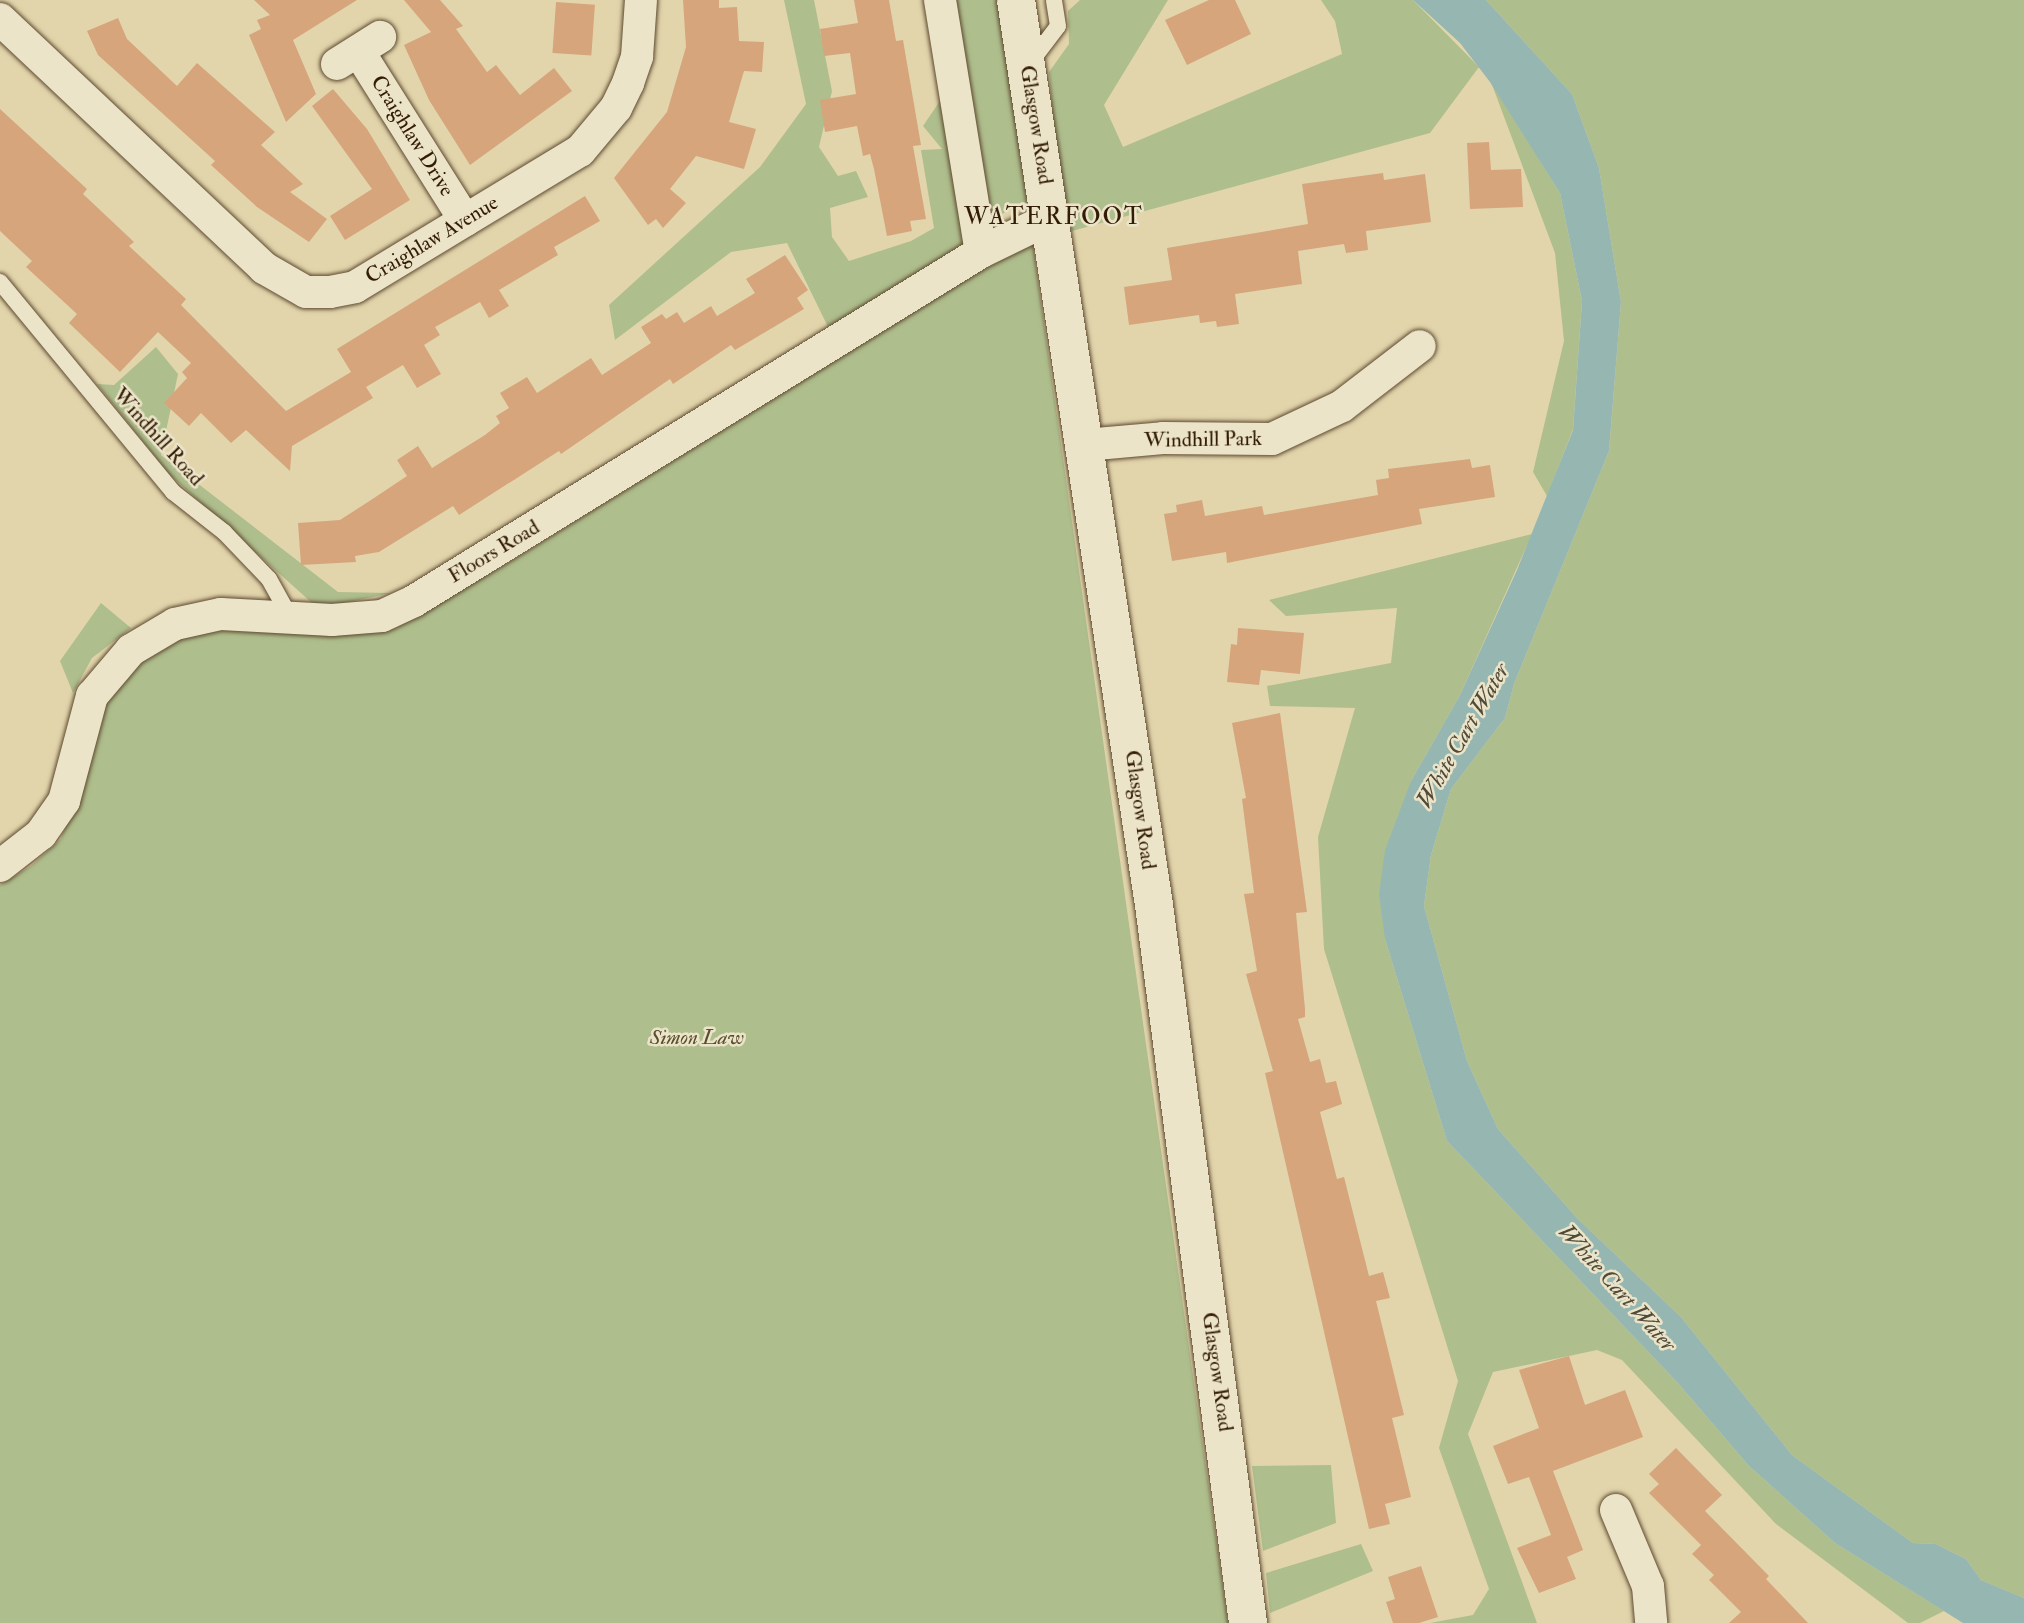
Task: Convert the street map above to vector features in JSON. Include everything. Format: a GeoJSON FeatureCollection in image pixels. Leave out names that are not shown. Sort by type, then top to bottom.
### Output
{"type":"FeatureCollection","features":[{"type":"Feature","properties":{"kind":"main road","name":"Glasgow Road"},"geometry":{"type":"LineString","coordinates":[[1016,0],[1154,905],[1248,1623]]}},
{"type":"Feature","properties":{"kind":"street","name":"Craighlaw Avenue"},"geometry":{"type":"LineString","coordinates":[[0,19],[285,283],[306,292],[355,288],[580,151],[616,108],[637,57],[641,0]]}},
{"type":"Feature","properties":{"kind":"street"},"geometry":{"type":"LineString","coordinates":[[940,0],[981,252]]}},
{"type":"Feature","properties":{"kind":"street","name":"Craighlaw Drive"},"geometry":{"type":"LineString","coordinates":[[359,51],[465,220]]}},
{"type":"Feature","properties":{"kind":"street","name":"Floors Road"},"geometry":{"type":"LineString","coordinates":[[0,866],[41,834],[64,801],[92,696],[131,650],[175,624],[221,614],[289,615],[332,620],[382,616],[414,601],[981,252],[1051,218]]}},
{"type":"Feature","properties":{"kind":"street","name":"Windhill Park"},"geometry":{"type":"LineString","coordinates":[[1085,445],[1163,439],[1272,439],[1342,406],[1420,346]]}},
{"type":"Feature","properties":{"kind":"street"},"geometry":{"type":"LineString","coordinates":[[1616,1510],[1648,1586],[1651,1623]]}},
{"type":"Feature","properties":{"kind":"lane"},"geometry":{"type":"LineString","coordinates":[[1027,68],[1058,26],[1054,0]]}},
{"type":"Feature","properties":{"kind":"lane","name":"Windhill Road"},"geometry":{"type":"LineString","coordinates":[[0,282],[173,492],[224,532],[269,579],[289,615]]}},
{"type":"Feature","properties":{"kind":"green space"},"geometry":{"type":"Polygon","coordinates":[[[784,0],[814,0],[832,91],[819,147],[838,176],[856,171],[868,197],[830,208],[832,237],[849,261],[911,241],[934,228],[921,150],[942,149],[923,126],[942,98],[969,242],[830,331],[787,243],[731,252],[615,340],[609,305],[760,167],[806,104],[784,0]]]}},
{"type":"Feature","properties":{"kind":"green space"},"geometry":{"type":"Polygon","coordinates":[[[955,0],[1000,0],[1028,201],[992,219],[955,0]]]}},
{"type":"Feature","properties":{"kind":"green space"},"geometry":{"type":"Polygon","coordinates":[[[1080,0],[1168,0],[1104,105],[1123,147],[1342,54],[1335,21],[1321,0],[1413,0],[1479,67],[1430,133],[1072,231],[1058,170],[1049,72],[1069,44],[1068,11],[1080,0]]]}},
{"type":"Feature","properties":{"kind":"green space"},"geometry":{"type":"Polygon","coordinates":[[[1486,0],[2024,0],[2024,1598],[1981,1580],[1966,1559],[1936,1544],[1913,1543],[1792,1455],[1681,1317],[1578,1219],[1498,1129],[1467,1061],[1424,906],[1431,855],[1451,789],[1505,718],[1514,684],[1609,451],[1621,302],[1599,168],[1572,94],[1486,0]]]}},
{"type":"Feature","properties":{"kind":"green space"},"geometry":{"type":"Polygon","coordinates":[[[1491,82],[1560,193],[1582,301],[1573,429],[1547,496],[1533,472],[1564,341],[1555,253],[1491,82]]]}},
{"type":"Feature","properties":{"kind":"green space","name":"Simon Law"},"geometry":{"type":"Polygon","coordinates":[[[1032,239],[1228,1623],[0,1623],[0,885],[31,866],[61,839],[111,690],[131,669],[184,633],[221,626],[345,635],[394,629],[508,563],[1032,239]]]}},
{"type":"Feature","properties":{"kind":"green space"},"geometry":{"type":"Polygon","coordinates":[[[156,347],[178,374],[161,455],[338,592],[391,593],[326,607],[312,603],[169,474],[97,384],[114,385],[156,347]]]}},
{"type":"Feature","properties":{"kind":"green space"},"geometry":{"type":"Polygon","coordinates":[[[1532,534],[1460,695],[1411,781],[1385,939],[1447,1141],[1677,1382],[1748,1465],[1835,1543],[1944,1611],[1920,1623],[1908,1623],[1776,1524],[1622,1360],[1597,1350],[1493,1372],[1468,1434],[1537,1623],[1430,1623],[1473,1615],[1489,1589],[1439,1448],[1458,1381],[1324,949],[1318,837],[1355,708],[1270,706],[1267,686],[1391,663],[1397,608],[1286,616],[1269,600],[1532,534]]]}},
{"type":"Feature","properties":{"kind":"green space"},"geometry":{"type":"Polygon","coordinates":[[[101,603],[131,628],[92,658],[73,693],[60,661],[101,603]]]}},
{"type":"Feature","properties":{"kind":"green space"},"geometry":{"type":"Polygon","coordinates":[[[1331,1465],[1336,1523],[1263,1551],[1252,1466],[1331,1465]]]}},
{"type":"Feature","properties":{"kind":"green space"},"geometry":{"type":"Polygon","coordinates":[[[1361,1544],[1373,1571],[1270,1613],[1266,1573],[1361,1544]]]}},
{"type":"Feature","properties":{"kind":"water","name":"White Cart Water"},"geometry":{"type":"Polygon","coordinates":[[[1413,0],[1486,0],[1572,94],[1599,168],[1621,302],[1609,451],[1514,684],[1505,718],[1451,789],[1431,855],[1424,906],[1467,1061],[1498,1129],[1578,1219],[1681,1317],[1792,1455],[1913,1543],[1936,1544],[1966,1559],[1981,1580],[2024,1598],[2024,1623],[1963,1623],[1835,1543],[1748,1465],[1677,1382],[1447,1141],[1385,939],[1379,894],[1385,850],[1411,781],[1460,695],[1517,570],[1573,430],[1582,301],[1560,193],[1490,82],[1460,43],[1413,0]]]}},
{"type":"Feature","properties":{"kind":"building"},"geometry":{"type":"Polygon","coordinates":[[[254,0],[357,0],[293,40],[316,94],[286,122],[249,35],[261,29],[257,20],[270,15],[254,0]]]}},
{"type":"Feature","properties":{"kind":"building"},"geometry":{"type":"Polygon","coordinates":[[[404,0],[440,0],[463,26],[456,29],[487,72],[496,65],[520,95],[554,68],[572,91],[470,165],[429,100],[404,45],[431,32],[404,0]]]}},
{"type":"Feature","properties":{"kind":"building"},"geometry":{"type":"Polygon","coordinates":[[[683,0],[719,0],[719,8],[737,7],[739,41],[764,42],[762,72],[744,71],[729,122],[756,129],[744,169],[696,156],[670,189],[686,203],[663,228],[656,219],[648,225],[614,178],[667,112],[686,47],[683,0]]]}},
{"type":"Feature","properties":{"kind":"building"},"geometry":{"type":"Polygon","coordinates":[[[854,0],[889,0],[896,41],[903,40],[921,145],[913,146],[926,219],[910,221],[912,231],[887,236],[870,154],[863,156],[857,126],[825,132],[820,100],[856,94],[850,53],[824,56],[820,29],[858,23],[854,0]]]}},
{"type":"Feature","properties":{"kind":"building"},"geometry":{"type":"Polygon","coordinates":[[[1209,0],[1235,0],[1251,34],[1187,65],[1165,20],[1209,0]]]}},
{"type":"Feature","properties":{"kind":"building"},"geometry":{"type":"Polygon","coordinates":[[[556,2],[595,5],[591,56],[552,53],[556,2]]]}},
{"type":"Feature","properties":{"kind":"building"},"geometry":{"type":"Polygon","coordinates":[[[118,18],[127,39],[177,86],[197,63],[275,132],[261,145],[303,184],[290,192],[327,219],[309,242],[257,207],[211,165],[215,161],[98,55],[87,31],[118,18]]]}},
{"type":"Feature","properties":{"kind":"building"},"geometry":{"type":"Polygon","coordinates":[[[333,89],[367,129],[410,200],[345,240],[330,216],[372,189],[312,106],[333,89]]]}},
{"type":"Feature","properties":{"kind":"building"},"geometry":{"type":"Polygon","coordinates":[[[0,109],[87,189],[83,194],[134,242],[129,246],[186,299],[181,305],[286,411],[351,372],[337,349],[585,196],[600,221],[554,247],[558,255],[499,290],[509,306],[489,318],[480,302],[435,327],[440,335],[424,345],[441,374],[417,388],[403,365],[366,387],[373,398],[292,446],[290,471],[246,430],[231,443],[201,413],[189,426],[164,403],[187,378],[182,372],[191,363],[158,332],[120,372],[69,323],[77,314],[26,267],[32,261],[0,231],[0,109]]]}},
{"type":"Feature","properties":{"kind":"building"},"geometry":{"type":"Polygon","coordinates":[[[1489,142],[1491,170],[1521,169],[1523,207],[1470,209],[1467,143],[1489,142]]]}},
{"type":"Feature","properties":{"kind":"building"},"geometry":{"type":"Polygon","coordinates":[[[1383,173],[1384,180],[1425,174],[1431,222],[1366,231],[1368,250],[1346,253],[1344,244],[1298,251],[1302,284],[1235,294],[1239,324],[1217,327],[1216,321],[1200,323],[1199,315],[1129,325],[1124,287],[1172,280],[1167,248],[1308,224],[1302,184],[1383,173]]]}},
{"type":"Feature","properties":{"kind":"building"},"geometry":{"type":"Polygon","coordinates":[[[785,255],[808,290],[797,298],[804,309],[735,350],[731,345],[673,384],[670,379],[561,454],[559,451],[459,515],[453,506],[379,552],[355,556],[356,562],[301,565],[298,523],[340,520],[407,476],[397,460],[418,446],[432,468],[485,435],[500,423],[496,416],[509,408],[500,393],[527,377],[537,393],[591,358],[602,375],[651,343],[641,327],[662,314],[666,319],[677,312],[684,323],[711,306],[717,316],[755,293],[746,279],[785,255]]]}},
{"type":"Feature","properties":{"kind":"building"},"geometry":{"type":"Polygon","coordinates":[[[1470,459],[1472,468],[1490,465],[1495,497],[1419,509],[1422,524],[1227,563],[1226,552],[1172,561],[1164,514],[1177,512],[1176,505],[1202,500],[1205,516],[1262,506],[1264,515],[1378,495],[1376,480],[1389,478],[1388,469],[1470,459]]]}},
{"type":"Feature","properties":{"kind":"building"},"geometry":{"type":"Polygon","coordinates":[[[1238,628],[1304,633],[1300,674],[1261,670],[1259,685],[1227,682],[1231,644],[1237,645],[1238,628]]]}},
{"type":"Feature","properties":{"kind":"building"},"geometry":{"type":"Polygon","coordinates":[[[1280,713],[1307,912],[1296,913],[1305,1009],[1305,1017],[1298,1019],[1310,1062],[1320,1059],[1326,1083],[1336,1081],[1342,1104],[1320,1112],[1337,1179],[1344,1177],[1369,1276],[1383,1272],[1390,1298],[1376,1301],[1404,1415],[1392,1418],[1411,1497],[1385,1504],[1390,1524],[1369,1529],[1265,1073],[1273,1071],[1246,974],[1257,971],[1244,894],[1254,893],[1242,799],[1246,798],[1232,723],[1280,713]]]}},
{"type":"Feature","properties":{"kind":"building"},"geometry":{"type":"Polygon","coordinates":[[[1569,1356],[1585,1405],[1625,1390],[1643,1437],[1553,1471],[1583,1550],[1567,1557],[1576,1579],[1539,1593],[1517,1548],[1551,1535],[1529,1477],[1508,1484],[1493,1446],[1539,1428],[1519,1370],[1569,1356]]]}},
{"type":"Feature","properties":{"kind":"building"},"geometry":{"type":"Polygon","coordinates":[[[1676,1448],[1722,1495],[1705,1511],[1769,1576],[1766,1579],[1808,1623],[1729,1623],[1741,1612],[1709,1580],[1714,1575],[1692,1554],[1701,1545],[1649,1493],[1659,1484],[1649,1474],[1676,1448]]]}},
{"type":"Feature","properties":{"kind":"building"},"geometry":{"type":"Polygon","coordinates":[[[1421,1566],[1438,1617],[1419,1623],[1393,1623],[1386,1602],[1395,1599],[1388,1577],[1421,1566]]]}},
{"type":"Feature","properties":{"kind":"district","name":"WATERFOOT"},"geometry":{"type":"Point","coordinates":[1054,217]}}]}
